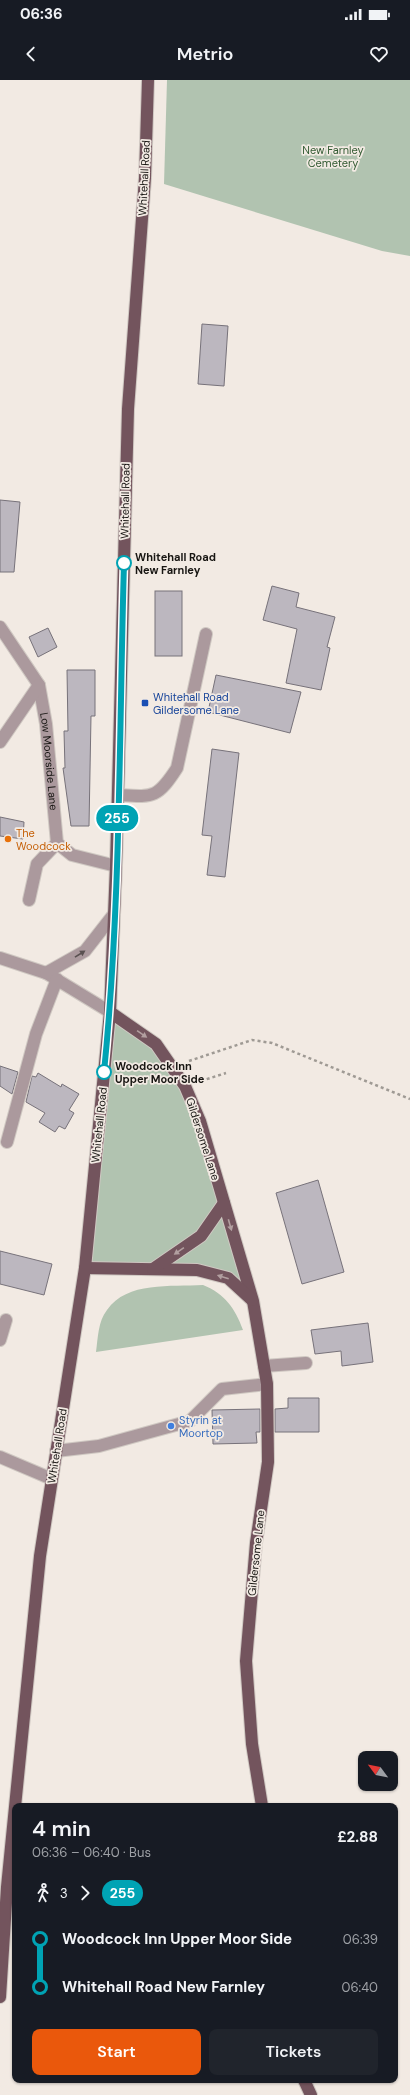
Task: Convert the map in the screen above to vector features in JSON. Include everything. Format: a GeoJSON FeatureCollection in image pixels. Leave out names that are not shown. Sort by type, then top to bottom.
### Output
{"type":"FeatureCollection","features":[{"type":"Feature","properties":{"kind":"main road","name":"Whitehall Road"},"geometry":{"type":"LineString","coordinates":[[15,1803],[40,1556],[84,1268],[110,1012],[116,866],[128,409],[145,178],[148,80]]}},
{"type":"Feature","properties":{"kind":"main road","name":"Gildersome Lane"},"geometry":{"type":"LineString","coordinates":[[110,1012],[156,1044],[185,1086],[200,1121],[253,1301],[267,1384],[268,1462],[256,1543],[246,1661],[252,1744],[262,1803]]}},
{"type":"Feature","properties":{"kind":"main road"},"geometry":{"type":"LineString","coordinates":[[153,1269],[201,1236],[224,1203]]}},
{"type":"Feature","properties":{"kind":"main road"},"geometry":{"type":"LineString","coordinates":[[84,1268],[197,1270],[228,1278],[253,1301]]}},
{"type":"Feature","properties":{"kind":"main road","name":"Whitehall Road"},"geometry":{"type":"LineString","coordinates":[[0,1997],[7,1886],[12,1836]]}},
{"type":"Feature","properties":{"kind":"main road"},"geometry":{"type":"LineString","coordinates":[[305,2083],[311,2095]]}},
{"type":"Feature","properties":{"kind":"street","name":"Low Moorside Lane"},"geometry":{"type":"LineString","coordinates":[[0,627],[39,685],[46,724],[57,843]]}},
{"type":"Feature","properties":{"kind":"street"},"geometry":{"type":"LineString","coordinates":[[118,795],[140,796],[157,794],[167,783],[177,768],[206,634]]}},
{"type":"Feature","properties":{"kind":"street"},"geometry":{"type":"LineString","coordinates":[[0,742],[39,685]]}},
{"type":"Feature","properties":{"kind":"street"},"geometry":{"type":"LineString","coordinates":[[29,900],[37,864],[57,843],[72,855],[116,866]]}},
{"type":"Feature","properties":{"kind":"street"},"geometry":{"type":"LineString","coordinates":[[7,1142],[52,976],[85,951],[114,914]]}},
{"type":"Feature","properties":{"kind":"street"},"geometry":{"type":"LineString","coordinates":[[0,958],[52,976],[110,1012]]}},
{"type":"Feature","properties":{"kind":"street"},"geometry":{"type":"LineString","coordinates":[[0,1340],[6,1320]]}},
{"type":"Feature","properties":{"kind":"street"},"geometry":{"type":"LineString","coordinates":[[264,1366],[306,1363]]}},
{"type":"Feature","properties":{"kind":"street"},"geometry":{"type":"LineString","coordinates":[[56,1451],[98,1446],[190,1421],[222,1389],[267,1384]]}},
{"type":"Feature","properties":{"kind":"street"},"geometry":{"type":"LineString","coordinates":[[0,1457],[52,1479]]}},
{"type":"Feature","properties":{"kind":"path"},"geometry":{"type":"LineString","coordinates":[[172,1067],[252,1040],[272,1044],[410,1099]]}},
{"type":"Feature","properties":{"kind":"path"},"geometry":{"type":"LineString","coordinates":[[185,1086],[226,1073]]}},
{"type":"Feature","properties":{"kind":"green space","name":"New Farnley Cemetery"},"geometry":{"type":"Polygon","coordinates":[[[167,80],[410,80],[410,256],[382,251],[164,184],[167,80]]]}},
{"type":"Feature","properties":{"kind":"green space"},"geometry":{"type":"Polygon","coordinates":[[[110,1012],[156,1044],[185,1086],[253,1301],[228,1278],[85,1268],[110,1012]]]}},
{"type":"Feature","properties":{"kind":"green space"},"geometry":{"type":"Polygon","coordinates":[[[203,1285],[223,1297],[233,1308],[243,1330],[96,1352],[99,1330],[104,1314],[116,1301],[126,1294],[150,1287],[203,1285]]]}},
{"type":"Feature","properties":{"kind":"building"},"geometry":{"type":"Polygon","coordinates":[[[202,324],[228,326],[224,386],[198,384],[202,324]]]}},
{"type":"Feature","properties":{"kind":"building"},"geometry":{"type":"Polygon","coordinates":[[[0,500],[20,502],[14,572],[0,572],[0,500]]]}},
{"type":"Feature","properties":{"kind":"building"},"geometry":{"type":"Polygon","coordinates":[[[272,586],[299,593],[296,607],[335,617],[327,647],[330,648],[321,690],[286,683],[297,629],[263,620],[272,586]]]}},
{"type":"Feature","properties":{"kind":"building"},"geometry":{"type":"Polygon","coordinates":[[[155,591],[182,591],[182,656],[155,656],[155,591]]]}},
{"type":"Feature","properties":{"kind":"building"},"geometry":{"type":"Polygon","coordinates":[[[48,628],[57,647],[38,657],[29,637],[48,628]]]}},
{"type":"Feature","properties":{"kind":"building"},"geometry":{"type":"Polygon","coordinates":[[[67,670],[95,670],[95,716],[91,716],[89,826],[71,826],[63,768],[65,768],[64,731],[68,731],[67,670]]]}},
{"type":"Feature","properties":{"kind":"building"},"geometry":{"type":"Polygon","coordinates":[[[216,675],[301,692],[290,733],[208,712],[216,675]]]}},
{"type":"Feature","properties":{"kind":"building"},"geometry":{"type":"Polygon","coordinates":[[[212,749],[239,753],[225,877],[207,875],[212,836],[202,835],[212,749]]]}},
{"type":"Feature","properties":{"kind":"building"},"geometry":{"type":"Polygon","coordinates":[[[0,817],[24,822],[23,839],[0,836],[0,817]]]}},
{"type":"Feature","properties":{"kind":"building"},"geometry":{"type":"Polygon","coordinates":[[[0,1066],[18,1072],[12,1094],[0,1086],[0,1066]]]}},
{"type":"Feature","properties":{"kind":"building"},"geometry":{"type":"Polygon","coordinates":[[[38,1073],[61,1087],[62,1084],[79,1094],[69,1110],[74,1113],[65,1129],[59,1126],[55,1132],[39,1122],[45,1113],[26,1102],[32,1076],[36,1077],[38,1073]]]}},
{"type":"Feature","properties":{"kind":"building"},"geometry":{"type":"Polygon","coordinates":[[[318,1180],[344,1272],[302,1284],[276,1193],[318,1180]]]}},
{"type":"Feature","properties":{"kind":"building"},"geometry":{"type":"Polygon","coordinates":[[[0,1251],[52,1264],[44,1295],[0,1284],[0,1251]]]}},
{"type":"Feature","properties":{"kind":"building"},"geometry":{"type":"Polygon","coordinates":[[[368,1323],[373,1362],[342,1366],[341,1351],[315,1354],[311,1330],[368,1323]]]}},
{"type":"Feature","properties":{"kind":"building"},"geometry":{"type":"Polygon","coordinates":[[[288,1398],[319,1398],[319,1432],[275,1432],[275,1409],[288,1408],[288,1398]]]}},
{"type":"Feature","properties":{"kind":"building"},"geometry":{"type":"Polygon","coordinates":[[[260,1409],[260,1432],[256,1432],[257,1443],[213,1444],[212,1410],[260,1409]]]}},
{"type":"Feature","properties":{"kind":"bus line","name":"255"},"geometry":{"type":"LineString","coordinates":[[104,1072],[110,1012],[116,866],[124,563]]}},
{"type":"Feature","properties":{"kind":"place","name":"Whitehall Road New Farnley"},"geometry":{"type":"Point","coordinates":[124,563]}},
{"type":"Feature","properties":{"kind":"place","name":"Whitehall Road Gildersome Lane"},"geometry":{"type":"Point","coordinates":[145,703]}},
{"type":"Feature","properties":{"kind":"place","name":"The Woodcock"},"geometry":{"type":"Point","coordinates":[8,839]}},
{"type":"Feature","properties":{"kind":"place","name":"Woodcock Inn Upper Moor Side"},"geometry":{"type":"Point","coordinates":[104,1072]}},
{"type":"Feature","properties":{"kind":"place","name":"Styrin at Moortop"},"geometry":{"type":"Point","coordinates":[171,1426]}}]}
